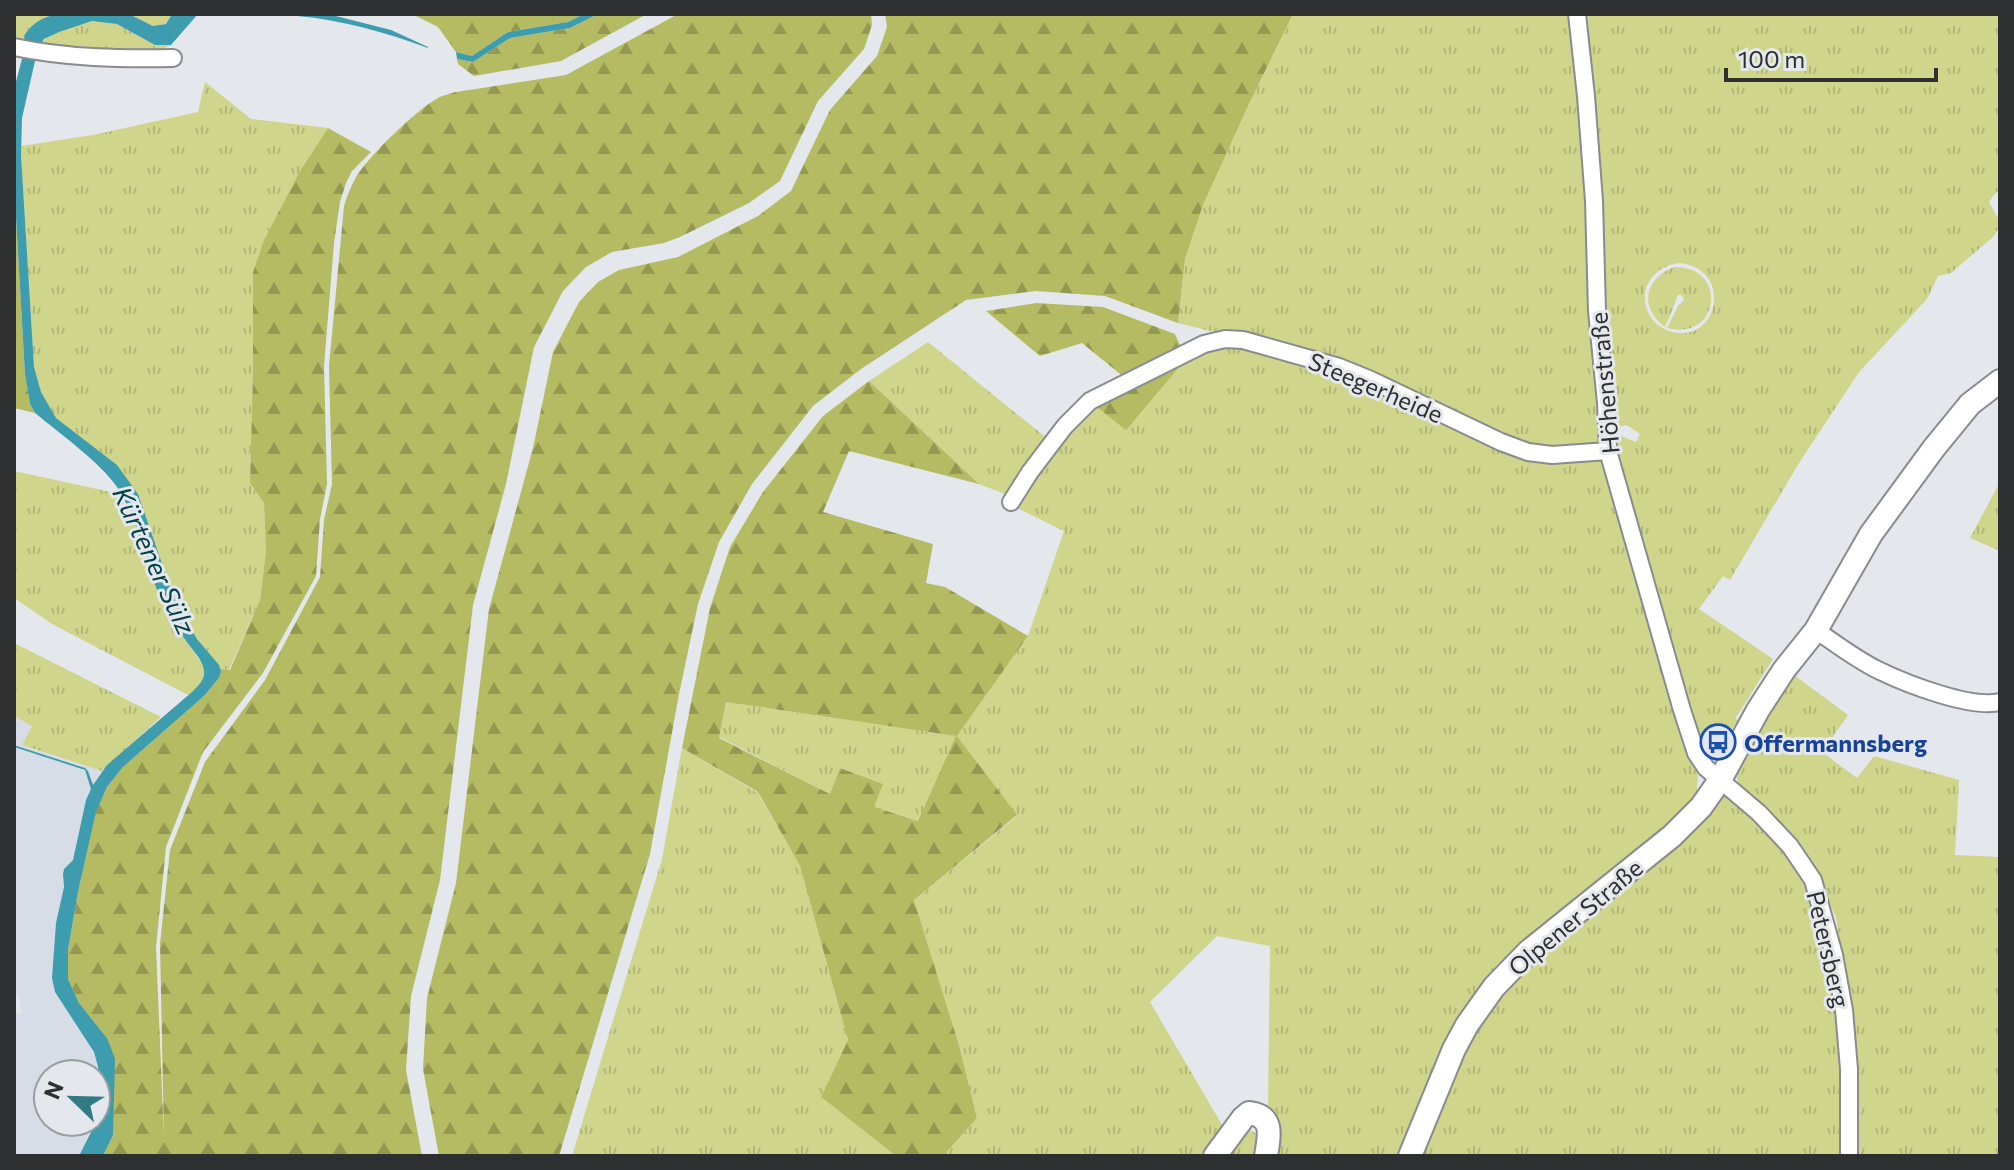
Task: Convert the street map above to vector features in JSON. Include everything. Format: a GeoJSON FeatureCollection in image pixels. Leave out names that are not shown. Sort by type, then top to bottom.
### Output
{"type":"FeatureCollection","features":[{"type":"Feature","properties":{"kind":"street","name":"Höhenstraße"},"geometry":{"type":"LineString","coordinates":[[1577,14],[1592,171],[1597,311],[1608,451],[1696,753],[1706,768],[1720,780]]}},
{"type":"Feature","properties":{"kind":"street"},"geometry":{"type":"LineString","coordinates":[[14,47],[44,54],[123,59],[173,58]]}},
{"type":"Feature","properties":{"kind":"street","name":"Steegerheide"},"geometry":{"type":"LineString","coordinates":[[1011,502],[1065,426],[1090,401],[1204,344],[1225,339],[1259,343],[1339,367],[1518,449],[1552,455],[1608,451]]}},
{"type":"Feature","properties":{"kind":"street"},"geometry":{"type":"LineString","coordinates":[[1720,780],[1758,710],[1816,630],[1871,534],[1970,404],[2000,381]]}},
{"type":"Feature","properties":{"kind":"street"},"geometry":{"type":"LineString","coordinates":[[1816,630],[1881,672],[1975,703],[2000,702]]}},
{"type":"Feature","properties":{"kind":"street","name":"Olpener Straße"},"geometry":{"type":"LineString","coordinates":[[1410,1156],[1454,1049],[1494,987],[1529,951],[1687,823],[1720,780]]}},
{"type":"Feature","properties":{"kind":"street","name":"Petersberg"},"geometry":{"type":"LineString","coordinates":[[1720,780],[1759,813],[1790,846],[1813,880],[1834,955],[1844,1010],[1849,1069],[1849,1156]]}},
{"type":"Feature","properties":{"kind":"street"},"geometry":{"type":"LineString","coordinates":[[1215,1156],[1249,1113],[1259,1114],[1266,1120],[1269,1136],[1266,1156]]}},
{"type":"Feature","properties":{"kind":"shaded area"},"geometry":{"type":"Polygon","coordinates":[[[14,716],[32,726],[23,746],[102,771],[93,785],[88,771],[79,765],[14,745],[14,716]]]}},
{"type":"Feature","properties":{"kind":"shaded area"},"geometry":{"type":"Polygon","coordinates":[[[14,747],[85,770],[91,789],[73,860],[64,869],[63,897],[55,934],[55,992],[95,1058],[32,1058],[32,1138],[87,1138],[79,1156],[14,1156],[14,1012],[22,1013],[14,990],[14,747]]]}},
{"type":"Feature","properties":{"kind":"green space"},"geometry":{"type":"Polygon","coordinates":[[[14,14],[57,14],[47,17],[26,43],[14,37],[14,14]]]}},
{"type":"Feature","properties":{"kind":"green space"},"geometry":{"type":"Polygon","coordinates":[[[129,14],[172,14],[166,24],[153,26],[129,14]]]}},
{"type":"Feature","properties":{"kind":"green space"},"geometry":{"type":"Polygon","coordinates":[[[412,14],[584,14],[568,22],[508,32],[472,56],[456,52],[438,27],[412,14]]]}},
{"type":"Feature","properties":{"kind":"green space"},"geometry":{"type":"Polygon","coordinates":[[[598,14],[647,14],[561,61],[474,76],[458,64],[457,59],[473,62],[510,38],[570,28],[598,14]]]}},
{"type":"Feature","properties":{"kind":"green space"},"geometry":{"type":"Polygon","coordinates":[[[678,14],[871,14],[872,25],[864,49],[818,101],[780,181],[749,203],[680,237],[664,243],[612,252],[586,267],[563,291],[534,347],[506,484],[473,605],[440,880],[411,996],[406,1070],[422,1156],[103,1156],[113,1135],[112,1058],[108,1058],[107,1038],[79,1003],[68,979],[68,950],[78,892],[96,811],[107,787],[123,767],[204,696],[219,678],[221,669],[230,670],[260,600],[266,551],[264,503],[250,483],[253,272],[264,240],[300,171],[328,128],[371,152],[352,171],[346,183],[334,243],[324,366],[327,484],[320,519],[316,576],[263,673],[203,752],[166,847],[156,947],[164,1139],[160,944],[170,850],[205,762],[265,680],[320,577],[324,520],[332,484],[329,366],[344,206],[351,187],[362,168],[382,146],[438,98],[456,92],[566,75],[678,14]]]}},
{"type":"Feature","properties":{"kind":"green space"},"geometry":{"type":"Polygon","coordinates":[[[885,14],[1293,14],[1203,205],[1185,259],[1178,323],[1105,296],[1036,291],[966,300],[861,369],[813,406],[752,484],[719,542],[698,604],[650,854],[559,1156],[439,1156],[423,1069],[427,998],[456,883],[489,609],[533,448],[553,352],[579,302],[598,282],[619,270],[678,257],[758,216],[791,191],[830,110],[877,56],[887,27],[885,14]]]}},
{"type":"Feature","properties":{"kind":"green space"},"geometry":{"type":"Polygon","coordinates":[[[1293,14],[1573,14],[1582,97],[1600,443],[1597,446],[1550,449],[1520,443],[1234,332],[1214,332],[1178,323],[1185,259],[1203,205],[1293,14]]]}},
{"type":"Feature","properties":{"kind":"green space"},"geometry":{"type":"Polygon","coordinates":[[[1584,14],[2000,14],[2000,189],[1989,202],[1999,220],[1998,229],[1993,237],[1951,273],[1938,276],[1927,299],[1859,372],[1799,463],[1730,580],[1723,576],[1699,609],[1773,659],[1735,719],[1739,720],[1708,753],[1699,749],[1614,443],[1621,440],[1616,434],[1636,442],[1640,434],[1627,425],[1613,428],[1584,14]],[[1679,263],[1670,265],[1650,280],[1645,303],[1655,322],[1665,329],[1688,333],[1701,327],[1709,317],[1714,304],[1713,290],[1708,278],[1696,268],[1679,263]]]}},
{"type":"Feature","properties":{"kind":"green space"},"geometry":{"type":"Polygon","coordinates":[[[92,21],[117,24],[155,45],[171,45],[155,53],[38,46],[56,33],[92,21]]]}},
{"type":"Feature","properties":{"kind":"green space"},"geometry":{"type":"Polygon","coordinates":[[[205,82],[251,119],[328,128],[300,171],[264,240],[253,272],[250,483],[264,503],[266,551],[260,600],[229,670],[221,669],[197,639],[174,598],[138,494],[116,465],[56,418],[41,392],[34,367],[21,155],[21,146],[93,135],[198,112],[205,82]]]}},
{"type":"Feature","properties":{"kind":"green space"},"geometry":{"type":"Polygon","coordinates":[[[14,183],[25,374],[30,404],[35,413],[14,408],[14,183]]]}},
{"type":"Feature","properties":{"kind":"green space"},"geometry":{"type":"Polygon","coordinates":[[[1674,267],[1692,270],[1704,278],[1710,290],[1711,302],[1707,315],[1698,324],[1685,329],[1667,328],[1684,300],[1682,295],[1678,295],[1665,327],[1651,311],[1649,302],[1648,294],[1656,279],[1674,267]]]}},
{"type":"Feature","properties":{"kind":"green space"},"geometry":{"type":"Polygon","coordinates":[[[1036,303],[1103,307],[1175,334],[1182,350],[1125,378],[1082,343],[1040,356],[986,311],[1036,303]]]}},
{"type":"Feature","properties":{"kind":"green space"},"geometry":{"type":"Polygon","coordinates":[[[928,342],[1049,440],[1010,496],[979,484],[869,381],[928,342]]]}},
{"type":"Feature","properties":{"kind":"green space"},"geometry":{"type":"Polygon","coordinates":[[[1235,343],[1319,365],[1500,445],[1598,457],[1604,462],[1698,775],[1696,802],[1506,963],[1401,1156],[1274,1156],[1277,1125],[1268,1107],[1270,946],[1217,936],[1150,1002],[1225,1130],[1208,1156],[943,1156],[977,1118],[959,1045],[914,900],[1017,816],[957,736],[1028,636],[1064,531],[1017,508],[1016,504],[1073,424],[1093,404],[1217,344],[1235,343]]]}},
{"type":"Feature","properties":{"kind":"green space"},"geometry":{"type":"Polygon","coordinates":[[[1186,359],[1126,430],[1093,404],[1186,359]]]}},
{"type":"Feature","properties":{"kind":"green space"},"geometry":{"type":"Polygon","coordinates":[[[869,381],[979,484],[849,451],[823,512],[933,544],[926,583],[945,587],[1028,636],[957,736],[1017,815],[914,900],[959,1045],[977,1118],[943,1156],[896,1156],[821,1097],[848,1040],[800,866],[758,792],[682,748],[710,608],[730,547],[763,492],[823,416],[869,381]],[[726,702],[719,738],[830,794],[840,768],[883,784],[874,807],[918,821],[956,736],[726,702]]]}},
{"type":"Feature","properties":{"kind":"green space"},"geometry":{"type":"Polygon","coordinates":[[[14,471],[120,494],[138,533],[164,607],[204,667],[198,686],[188,695],[52,624],[14,598],[14,471]]]}},
{"type":"Feature","properties":{"kind":"green space"},"geometry":{"type":"Polygon","coordinates":[[[2000,482],[2000,551],[1970,538],[2000,482]]]}},
{"type":"Feature","properties":{"kind":"green space"},"geometry":{"type":"Polygon","coordinates":[[[14,643],[161,717],[102,771],[22,745],[32,726],[14,716],[14,643]]]}},
{"type":"Feature","properties":{"kind":"green space"},"geometry":{"type":"Polygon","coordinates":[[[1790,672],[1848,715],[1822,752],[1857,778],[1874,756],[1959,780],[1955,855],[2000,857],[2000,1156],[1855,1156],[1850,1011],[1836,917],[1821,886],[1739,786],[1735,769],[1790,672]]]}},
{"type":"Feature","properties":{"kind":"green space"},"geometry":{"type":"Polygon","coordinates":[[[726,702],[957,736],[919,821],[873,807],[882,784],[840,768],[830,794],[719,737],[726,702]]]}},
{"type":"Feature","properties":{"kind":"green space"},"geometry":{"type":"Polygon","coordinates":[[[682,748],[758,793],[800,866],[848,1040],[821,1097],[896,1156],[572,1156],[662,859],[682,748]]]}},
{"type":"Feature","properties":{"kind":"green space"},"geometry":{"type":"Polygon","coordinates":[[[1724,792],[1768,830],[1796,864],[1811,891],[1834,988],[1841,1044],[1841,1156],[1418,1156],[1471,1035],[1487,1010],[1530,961],[1709,815],[1724,792]]]}},
{"type":"Feature","properties":{"kind":"green space"},"geometry":{"type":"Polygon","coordinates":[[[1247,1129],[1261,1136],[1258,1156],[1229,1156],[1247,1129]]]}},
{"type":"Feature","properties":{"kind":"water","name":"Kürtener Sülz"},"geometry":{"type":"Polygon","coordinates":[[[57,14],[129,14],[153,26],[166,24],[172,14],[198,14],[171,45],[155,45],[117,24],[92,21],[44,39],[38,48],[22,118],[21,155],[34,367],[41,392],[56,418],[117,465],[138,494],[174,598],[197,639],[221,671],[204,696],[123,767],[107,787],[96,812],[68,950],[68,979],[79,1003],[107,1038],[115,1059],[112,1137],[112,1058],[96,1058],[55,992],[52,978],[64,869],[73,860],[91,789],[85,770],[14,745],[85,768],[93,785],[107,765],[196,688],[202,680],[204,668],[161,599],[135,524],[117,487],[90,458],[35,413],[30,404],[25,374],[14,183],[14,89],[26,44],[24,36],[46,17],[57,14]]]}},
{"type":"Feature","properties":{"kind":"water"},"geometry":{"type":"Polygon","coordinates":[[[297,14],[328,14],[391,30],[428,48],[363,28],[297,14]]]}},
{"type":"Feature","properties":{"kind":"water"},"geometry":{"type":"Polygon","coordinates":[[[584,14],[598,14],[570,28],[510,38],[473,62],[457,59],[456,52],[472,56],[508,32],[568,22],[584,14]]]}},
{"type":"Feature","properties":{"kind":"water"},"geometry":{"type":"Polygon","coordinates":[[[88,1138],[112,1138],[103,1156],[79,1156],[88,1138]]]}},
{"type":"Feature","properties":{"kind":"place","name":"Offermannsberg"},"geometry":{"type":"Point","coordinates":[1718,742]}}]}
